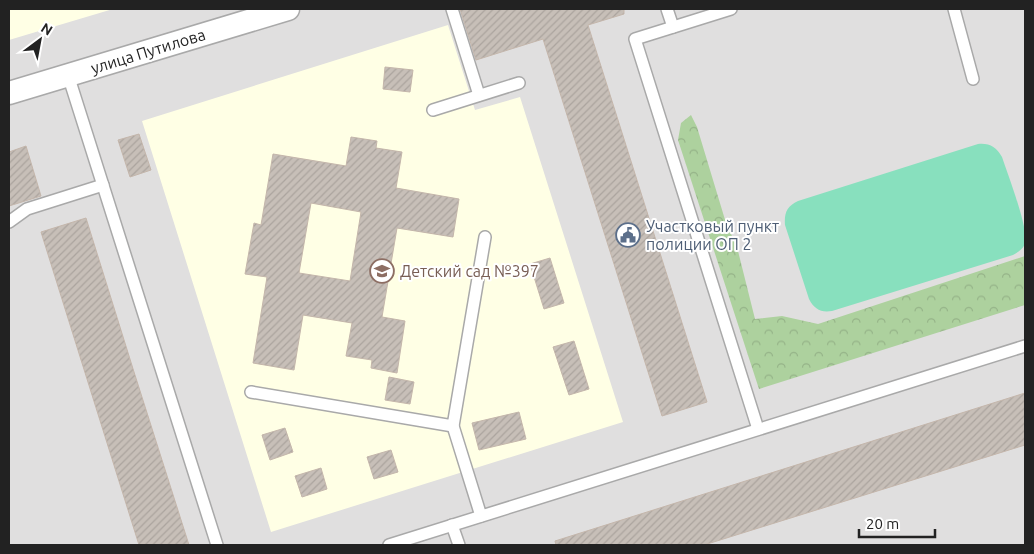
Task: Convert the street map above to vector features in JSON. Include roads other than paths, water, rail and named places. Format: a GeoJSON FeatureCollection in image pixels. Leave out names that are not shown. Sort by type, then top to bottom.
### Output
{"type":"FeatureCollection","features":[{"type":"Feature","properties":{"kind":"street","name":"улица Путилова"},"geometry":{"type":"LineString","coordinates":[[9,93],[288,9]]}},
{"type":"Feature","properties":{"kind":"lane"},"geometry":{"type":"LineString","coordinates":[[452,9],[480,95]]}},
{"type":"Feature","properties":{"kind":"lane"},"geometry":{"type":"LineString","coordinates":[[668,9],[673,27]]}},
{"type":"Feature","properties":{"kind":"lane"},"geometry":{"type":"LineString","coordinates":[[731,9],[635,39],[758,429]]}},
{"type":"Feature","properties":{"kind":"lane"},"geometry":{"type":"LineString","coordinates":[[954,9],[973,79]]}},
{"type":"Feature","properties":{"kind":"lane"},"geometry":{"type":"LineString","coordinates":[[68,75],[217,545]]}},
{"type":"Feature","properties":{"kind":"lane"},"geometry":{"type":"LineString","coordinates":[[433,110],[518,83]]}},
{"type":"Feature","properties":{"kind":"lane"},"geometry":{"type":"LineString","coordinates":[[9,222],[27,209],[103,185]]}},
{"type":"Feature","properties":{"kind":"lane"},"geometry":{"type":"LineString","coordinates":[[481,516],[453,426],[485,236]]}},
{"type":"Feature","properties":{"kind":"lane"},"geometry":{"type":"LineString","coordinates":[[389,545],[1025,346]]}},
{"type":"Feature","properties":{"kind":"lane"},"geometry":{"type":"LineString","coordinates":[[251,392],[453,426]]}},
{"type":"Feature","properties":{"kind":"lane"},"geometry":{"type":"LineString","coordinates":[[452,525],[459,545]]}},
{"type":"Feature","properties":{"kind":"place","name":"Участковый пункт полиции ОП 2"},"geometry":{"type":"Point","coordinates":[628,235]}},
{"type":"Feature","properties":{"kind":"place","name":"Детский сад №397"},"geometry":{"type":"Point","coordinates":[382,271]}}]}
